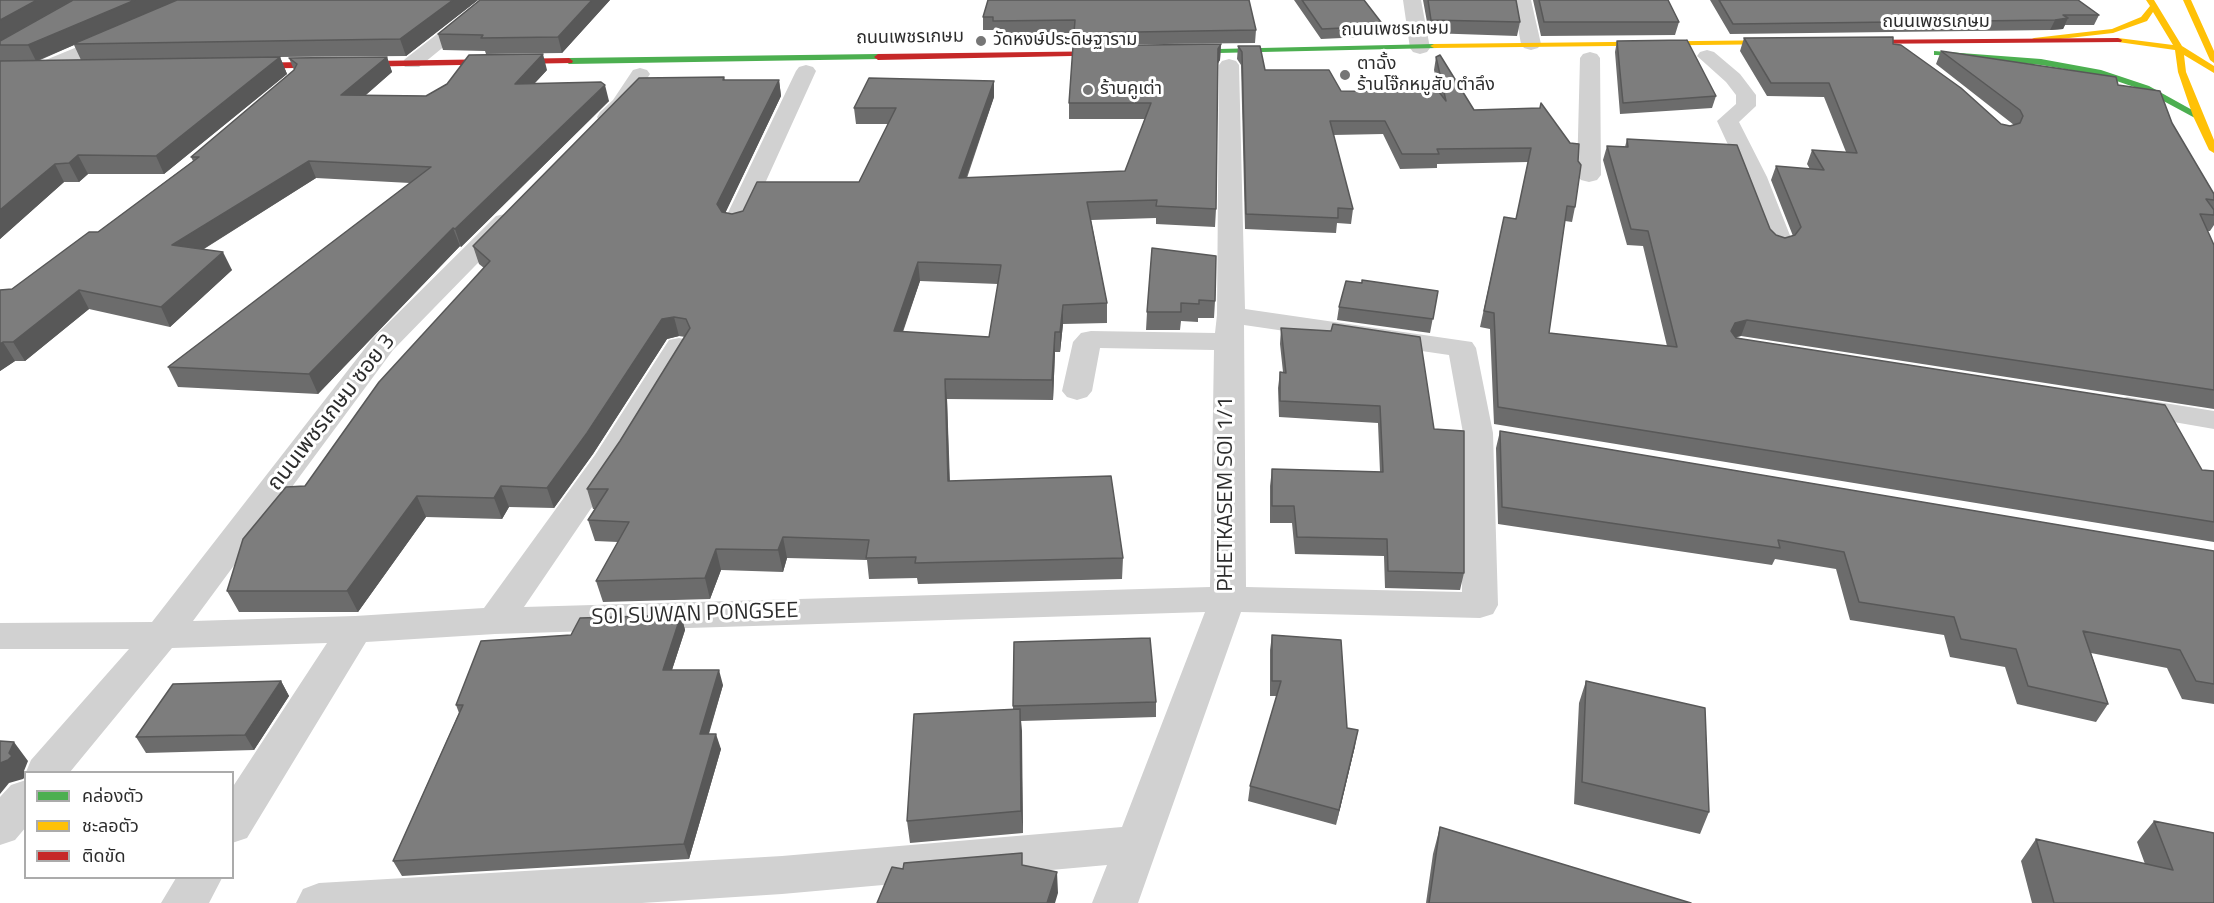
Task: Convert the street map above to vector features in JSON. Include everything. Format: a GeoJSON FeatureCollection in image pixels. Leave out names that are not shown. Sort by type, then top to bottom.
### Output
{"type":"FeatureCollection","features":[{"type":"Feature","properties":{"kind":"main road"},"geometry":{"type":"LineString","coordinates":[[2187,0],[2214,60]]}},
{"type":"Feature","properties":{"kind":"main road"},"geometry":{"type":"LineString","coordinates":[[2034,40],[2113,31],[2144,19],[2151,4]]}},
{"type":"Feature","properties":{"kind":"main road"},"geometry":{"type":"LineString","coordinates":[[2151,4],[2179,48],[2182,72],[2198,116],[2214,150]]}},
{"type":"Feature","properties":{"kind":"main road"},"geometry":{"type":"LineString","coordinates":[[2179,48],[2190,42],[2194,13]]}},
{"type":"Feature","properties":{"kind":"main road","name":"ถนนเพชรเกษม"},"geometry":{"type":"LineString","coordinates":[[1830,42],[2118,40],[2179,48],[2214,70]]}},
{"type":"Feature","properties":{"kind":"main road","name":"ถนนเพชรเกษม"},"geometry":{"type":"LineString","coordinates":[[1164,52],[1419,57],[1531,44],[1792,49],[1707,56],[1555,59]]}},
{"type":"Feature","properties":{"kind":"main road","name":"ถนนเพชรเกษม"},"geometry":{"type":"LineString","coordinates":[[1848,54],[1924,62],[2142,53],[2179,48]]}},
{"type":"Feature","properties":{"kind":"main road","name":"ถนนเพชรเกษม"},"geometry":{"type":"LineString","coordinates":[[225,66],[1129,53]]}},
{"type":"Feature","properties":{"kind":"main road"},"geometry":{"type":"LineString","coordinates":[[723,71],[734,58]]}},
{"type":"Feature","properties":{"kind":"main road"},"geometry":{"type":"LineString","coordinates":[[1924,62],[2041,62],[2101,73],[2146,88],[2198,116]]}},
{"type":"Feature","properties":{"kind":"main road"},"geometry":{"type":"LineString","coordinates":[[1170,66],[1235,65]]}},
{"type":"Feature","properties":{"kind":"main road","name":"ถนนเพชรเกษม"},"geometry":{"type":"LineString","coordinates":[[570,75],[1123,66]]}},
{"type":"Feature","properties":{"kind":"main road"},"geometry":{"type":"LineString","coordinates":[[19,70],[40,79],[74,69]]}},
{"type":"Feature","properties":{"kind":"street"},"geometry":{"type":"LineString","coordinates":[[412,63],[492,0]]}},
{"type":"Feature","properties":{"kind":"street"},"geometry":{"type":"LineString","coordinates":[[1412,0],[1419,57]]}},
{"type":"Feature","properties":{"kind":"street"},"geometry":{"type":"LineString","coordinates":[[1522,0],[1531,44]]}},
{"type":"Feature","properties":{"kind":"street"},"geometry":{"type":"LineString","coordinates":[[40,79],[132,30]]}},
{"type":"Feature","properties":{"kind":"street"},"geometry":{"type":"LineString","coordinates":[[1707,56],[1733,78],[1746,95],[1746,106],[1728,121],[1755,177],[1780,243]]}},
{"type":"Feature","properties":{"kind":"street"},"geometry":{"type":"LineString","coordinates":[[1589,176],[1590,58]]}},
{"type":"Feature","properties":{"kind":"street","name":"PHETKASEM SOI 1/1"},"geometry":{"type":"LineString","coordinates":[[1115,903],[1228,599],[1235,65]]}},
{"type":"Feature","properties":{"kind":"street"},"geometry":{"type":"LineString","coordinates":[[735,223],[806,71]]}},
{"type":"Feature","properties":{"kind":"street"},"geometry":{"type":"LineString","coordinates":[[588,137],[621,104],[640,74]]}},
{"type":"Feature","properties":{"kind":"street","name":"ถนนเพชรเกษม ซอย 3"},"geometry":{"type":"LineString","coordinates":[[47,771],[162,634],[383,344],[522,203]]}},
{"type":"Feature","properties":{"kind":"street"},"geometry":{"type":"LineString","coordinates":[[1077,391],[1088,340],[1230,329],[1462,348],[1478,433],[1513,439]]}},
{"type":"Feature","properties":{"kind":"street"},"geometry":{"type":"LineString","coordinates":[[495,621],[608,460],[679,346]]}},
{"type":"Feature","properties":{"kind":"street"},"geometry":{"type":"LineString","coordinates":[[2096,401],[2214,420]]}},
{"type":"Feature","properties":{"kind":"street","name":"SOI SUWAN PONGSEE"},"geometry":{"type":"LineString","coordinates":[[0,636],[355,629],[495,621],[1228,599],[1480,605],[1478,433]]}},
{"type":"Feature","properties":{"kind":"street"},"geometry":{"type":"LineString","coordinates":[[234,822],[355,629]]}},
{"type":"Feature","properties":{"kind":"street"},"geometry":{"type":"LineString","coordinates":[[0,826],[24,799]]}},
{"type":"Feature","properties":{"kind":"street"},"geometry":{"type":"LineString","coordinates":[[319,903],[782,875],[1137,844]]}},
{"type":"Feature","properties":{"kind":"street"},"geometry":{"type":"LineString","coordinates":[[184,903],[199,879]]}},
{"type":"Feature","properties":{"kind":"building"},"geometry":{"type":"Polygon","coordinates":[[[0,0],[37,0],[0,20],[0,0]]]}},
{"type":"Feature","properties":{"kind":"building"},"geometry":{"type":"Polygon","coordinates":[[[73,0],[135,0],[28,45],[0,45],[0,41],[73,0]]]}},
{"type":"Feature","properties":{"kind":"building"},"geometry":{"type":"Polygon","coordinates":[[[177,0],[453,0],[400,39],[73,44],[177,0]]]}},
{"type":"Feature","properties":{"kind":"building"},"geometry":{"type":"Polygon","coordinates":[[[480,0],[592,0],[558,37],[481,38],[483,35],[438,34],[480,0]]]}},
{"type":"Feature","properties":{"kind":"building"},"geometry":{"type":"Polygon","coordinates":[[[988,0],[1249,0],[1256,30],[1074,33],[1075,20],[993,21],[993,17],[983,17],[988,0]]]}},
{"type":"Feature","properties":{"kind":"building"},"geometry":{"type":"Polygon","coordinates":[[[1302,0],[1364,0],[1384,26],[1322,29],[1302,0]]]}},
{"type":"Feature","properties":{"kind":"building"},"geometry":{"type":"Polygon","coordinates":[[[1428,0],[1516,0],[1520,22],[1431,20],[1428,0]]]}},
{"type":"Feature","properties":{"kind":"building"},"geometry":{"type":"Polygon","coordinates":[[[1539,0],[1668,0],[1679,22],[1544,22],[1539,0]]]}},
{"type":"Feature","properties":{"kind":"building"},"geometry":{"type":"Polygon","coordinates":[[[1719,0],[2078,0],[2099,15],[2063,15],[2068,18],[2055,20],[1733,24],[1719,0]]]}},
{"type":"Feature","properties":{"kind":"building"},"geometry":{"type":"Polygon","coordinates":[[[1893,37],[1893,44],[1901,45],[1961,88],[2001,124],[2010,126],[2020,123],[2023,116],[2020,110],[1941,51],[2116,77],[2118,85],[2160,91],[2172,123],[2214,194],[2214,200],[2206,199],[2214,210],[2214,215],[2200,214],[2214,245],[2214,390],[1747,320],[1735,323],[1731,331],[1736,338],[2165,405],[2202,470],[2214,471],[2214,522],[1498,407],[1494,313],[1484,311],[1504,217],[1516,219],[1531,148],[1437,149],[1439,154],[1402,154],[1385,121],[1330,121],[1353,209],[1338,208],[1338,218],[1246,214],[1242,52],[1238,46],[1260,46],[1265,70],[1329,70],[1341,91],[1439,92],[1446,101],[1436,57],[1440,55],[1474,110],[1540,108],[1541,103],[1570,143],[1579,144],[1578,161],[1581,165],[1575,207],[1567,206],[1549,333],[1677,347],[1648,231],[1631,229],[1607,146],[1628,147],[1627,139],[1737,145],[1770,229],[1776,235],[1785,238],[1795,235],[1801,227],[1776,166],[1824,170],[1812,150],[1857,153],[1829,83],[1771,83],[1744,38],[1893,37]]]}},
{"type":"Feature","properties":{"kind":"building"},"geometry":{"type":"Polygon","coordinates":[[[1687,40],[1716,96],[1623,103],[1617,41],[1687,40]]]}},
{"type":"Feature","properties":{"kind":"building"},"geometry":{"type":"Polygon","coordinates":[[[1221,44],[1218,49],[1216,209],[1156,206],[1157,200],[1087,202],[1107,303],[1063,305],[1060,332],[1055,332],[1052,380],[945,379],[948,481],[1111,476],[1123,558],[915,563],[916,557],[866,558],[869,540],[783,537],[778,550],[716,549],[705,578],[596,581],[629,522],[588,520],[608,489],[587,489],[620,441],[690,328],[686,319],[674,317],[662,319],[587,433],[547,488],[501,486],[494,498],[417,496],[347,591],[227,591],[243,539],[286,487],[305,486],[379,382],[490,261],[473,246],[639,78],[724,77],[723,80],[779,80],[717,204],[722,212],[732,214],[743,211],[757,182],[859,182],[896,108],[854,108],[869,78],[994,81],[959,178],[1125,171],[1151,103],[1069,103],[1073,46],[1221,44]],[[918,262],[894,331],[989,337],[1001,265],[918,262]]]}},
{"type":"Feature","properties":{"kind":"building"},"geometry":{"type":"Polygon","coordinates":[[[543,54],[515,84],[601,82],[605,85],[455,229],[453,228],[309,374],[168,367],[431,167],[309,161],[172,245],[223,252],[161,307],[79,290],[13,342],[0,344],[0,290],[12,289],[89,232],[98,232],[199,157],[191,157],[294,70],[297,64],[289,58],[387,57],[341,95],[426,96],[447,84],[469,55],[543,54]]]}},
{"type":"Feature","properties":{"kind":"building"},"geometry":{"type":"Polygon","coordinates":[[[280,57],[156,156],[78,155],[69,163],[55,164],[0,210],[0,61],[280,57]]]}},
{"type":"Feature","properties":{"kind":"building"},"geometry":{"type":"Polygon","coordinates":[[[1152,248],[1216,256],[1215,301],[1199,300],[1199,304],[1181,303],[1181,312],[1147,312],[1152,248]]]}},
{"type":"Feature","properties":{"kind":"building"},"geometry":{"type":"Polygon","coordinates":[[[1362,280],[1438,291],[1433,319],[1339,307],[1346,281],[1362,283],[1362,280]]]}},
{"type":"Feature","properties":{"kind":"building"},"geometry":{"type":"Polygon","coordinates":[[[1333,324],[1420,337],[1434,429],[1464,431],[1464,573],[1388,571],[1387,539],[1297,537],[1294,506],[1272,506],[1272,469],[1383,472],[1380,406],[1280,401],[1280,372],[1286,373],[1281,328],[1331,331],[1333,324]]]}},
{"type":"Feature","properties":{"kind":"building"},"geometry":{"type":"Polygon","coordinates":[[[1500,431],[2214,551],[2214,684],[2196,681],[2180,650],[2083,631],[2108,704],[2028,686],[2016,649],[1961,639],[1954,617],[1859,602],[1844,552],[1778,540],[1780,548],[1502,507],[1500,431]]]}},
{"type":"Feature","properties":{"kind":"building"},"geometry":{"type":"Polygon","coordinates":[[[681,615],[663,670],[719,670],[700,734],[716,734],[684,844],[393,861],[463,705],[456,705],[481,641],[571,635],[580,618],[681,615]]]}},
{"type":"Feature","properties":{"kind":"building"},"geometry":{"type":"Polygon","coordinates":[[[1272,635],[1341,640],[1347,728],[1358,730],[1339,810],[1250,786],[1281,681],[1272,681],[1272,635]]]}},
{"type":"Feature","properties":{"kind":"building"},"geometry":{"type":"Polygon","coordinates":[[[1150,638],[1156,702],[1013,706],[1014,642],[1150,638]]]}},
{"type":"Feature","properties":{"kind":"building"},"geometry":{"type":"Polygon","coordinates":[[[281,681],[245,735],[136,737],[173,684],[281,681]]]}},
{"type":"Feature","properties":{"kind":"building"},"geometry":{"type":"Polygon","coordinates":[[[1586,681],[1705,708],[1709,812],[1582,782],[1586,681]]]}},
{"type":"Feature","properties":{"kind":"building"},"geometry":{"type":"Polygon","coordinates":[[[1020,709],[1021,811],[907,821],[914,714],[1020,709]]]}},
{"type":"Feature","properties":{"kind":"building"},"geometry":{"type":"Polygon","coordinates":[[[0,741],[14,742],[9,753],[12,756],[0,763],[0,741]]]}},
{"type":"Feature","properties":{"kind":"building"},"geometry":{"type":"Polygon","coordinates":[[[2154,821],[2214,833],[2214,903],[2054,903],[2036,839],[2173,870],[2154,821]]]}},
{"type":"Feature","properties":{"kind":"building"},"geometry":{"type":"Polygon","coordinates":[[[1440,827],[1691,903],[1429,903],[1440,827]]]}},
{"type":"Feature","properties":{"kind":"building"},"geometry":{"type":"Polygon","coordinates":[[[1022,853],[1022,865],[1057,872],[1047,903],[877,903],[892,867],[903,869],[904,863],[1022,853]]]}},
{"type":"Feature","properties":{"kind":"traffic: fast"},"geometry":{"type":"LineString","coordinates":[[1175,52],[1434,46]]}},
{"type":"Feature","properties":{"kind":"traffic: fast"},"geometry":{"type":"LineString","coordinates":[[1937,53],[2041,62],[2101,73],[2146,88],[2198,116]]}},
{"type":"Feature","properties":{"kind":"traffic: fast"},"geometry":{"type":"LineString","coordinates":[[569,61],[878,57]]}},
{"type":"Feature","properties":{"kind":"traffic: slow"},"geometry":{"type":"LineString","coordinates":[[2150,0],[2179,48],[2182,72],[2198,116],[2214,150]]}},
{"type":"Feature","properties":{"kind":"traffic: slow"},"geometry":{"type":"LineString","coordinates":[[2187,0],[2214,60]]}},
{"type":"Feature","properties":{"kind":"traffic: slow"},"geometry":{"type":"LineString","coordinates":[[2034,40],[2113,31],[2144,19],[2153,7]]}},
{"type":"Feature","properties":{"kind":"traffic: slow"},"geometry":{"type":"LineString","coordinates":[[2118,40],[2179,48],[2214,70]]}},
{"type":"Feature","properties":{"kind":"traffic: slow"},"geometry":{"type":"LineString","coordinates":[[1434,46],[1786,42]]}},
{"type":"Feature","properties":{"kind":"traffic: jam"},"geometry":{"type":"LineString","coordinates":[[1850,42],[2118,40]]}},
{"type":"Feature","properties":{"kind":"traffic: jam"},"geometry":{"type":"LineString","coordinates":[[878,57],[1117,53]]}},
{"type":"Feature","properties":{"kind":"traffic: jam"},"geometry":{"type":"LineString","coordinates":[[239,66],[569,61]]}},
{"type":"Feature","properties":{"kind":"place","name":"วัดหงษ์ประดิษฐาราม"},"geometry":{"type":"Point","coordinates":[981,41]}},
{"type":"Feature","properties":{"kind":"place","name":"ตาฉั้ง ร้านโจ๊กหมูสับ ตำลึง"},"geometry":{"type":"Point","coordinates":[1345,75]}},
{"type":"Feature","properties":{"kind":"place","name":"ร้านคูเต่า"},"geometry":{"type":"Point","coordinates":[1088,90]}}]}
